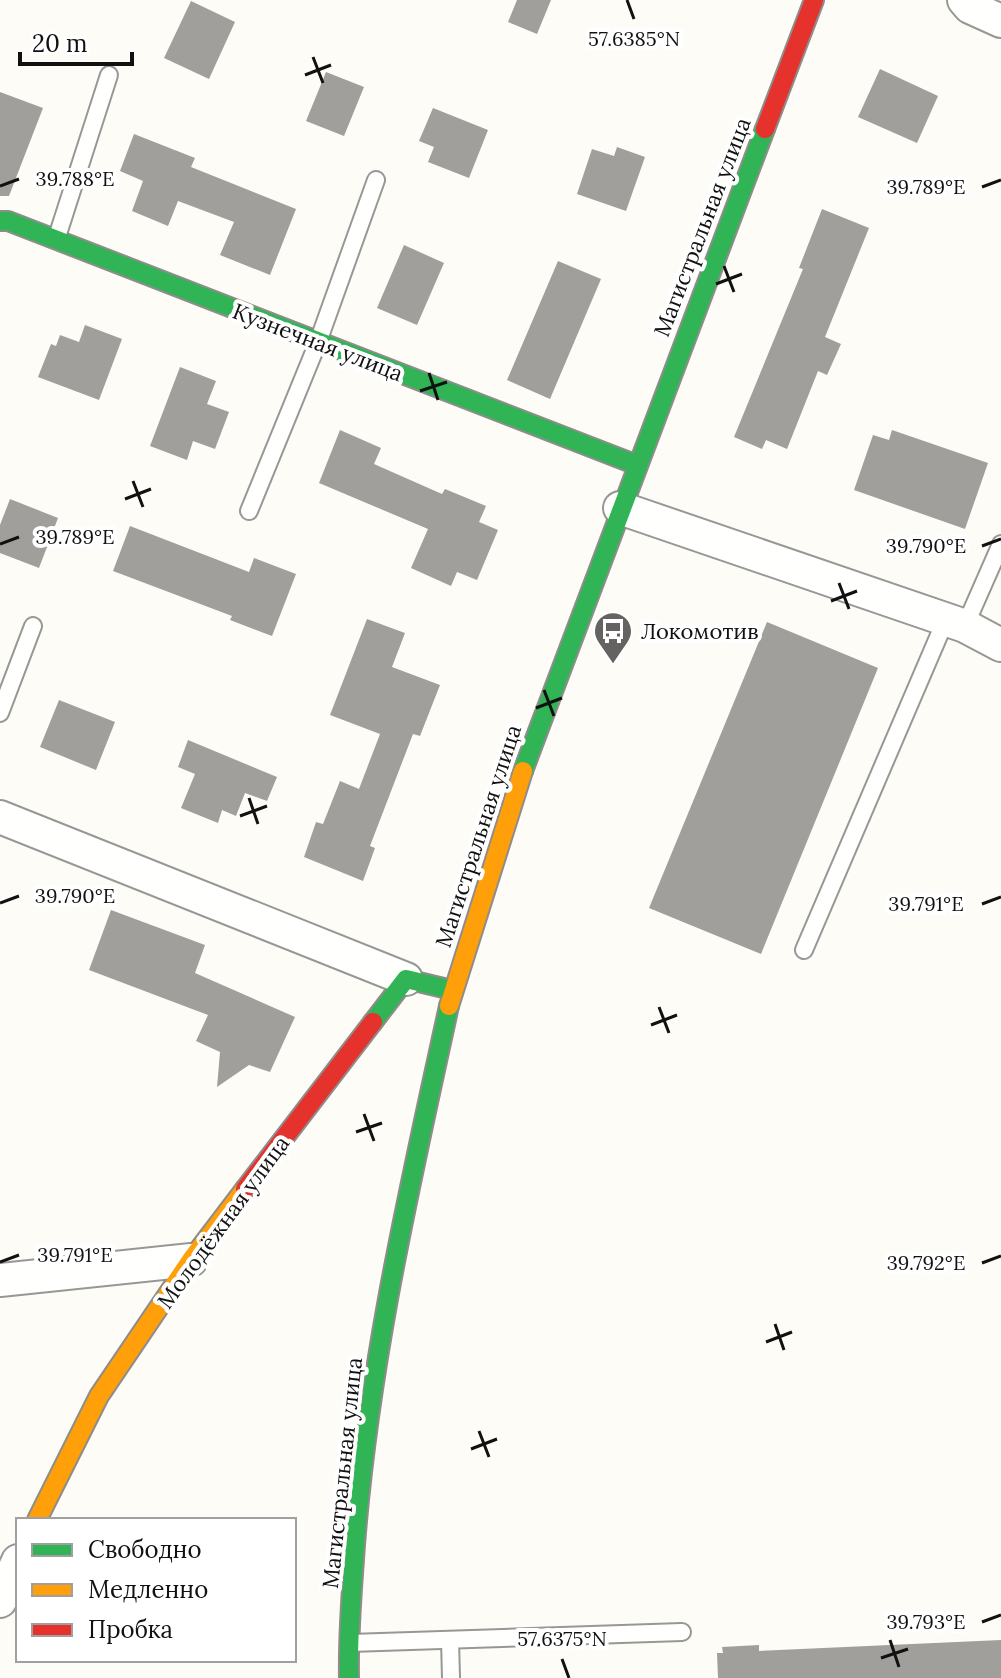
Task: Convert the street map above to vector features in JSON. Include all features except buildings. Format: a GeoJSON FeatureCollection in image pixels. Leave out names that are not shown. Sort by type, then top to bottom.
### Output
{"type":"FeatureCollection","features":[{"type":"Feature","properties":{"kind":"main road","name":"Магистральная улица"},"geometry":{"type":"LineString","coordinates":[[349,1678],[348,1643],[361,1469],[390,1277],[452,990],[529,752],[814,0]]}},
{"type":"Feature","properties":{"kind":"main road","name":"Кузнечная улица"},"geometry":{"type":"LineString","coordinates":[[0,221],[8,221],[637,465]]}},
{"type":"Feature","properties":{"kind":"main road"},"geometry":{"type":"LineString","coordinates":[[406,979],[452,990]]}},
{"type":"Feature","properties":{"kind":"main road","name":"Молодёжная улица"},"geometry":{"type":"LineString","coordinates":[[38,1518],[99,1396],[191,1260],[406,979]]}},
{"type":"Feature","properties":{"kind":"street"},"geometry":{"type":"LineString","coordinates":[[964,0],[970,7],[1001,21]]}},
{"type":"Feature","properties":{"kind":"street"},"geometry":{"type":"LineString","coordinates":[[620,508],[956,623],[1001,645]]}},
{"type":"Feature","properties":{"kind":"street"},"geometry":{"type":"LineString","coordinates":[[0,817],[406,979]]}},
{"type":"Feature","properties":{"kind":"street"},"geometry":{"type":"LineString","coordinates":[[0,1280],[191,1260]]}},
{"type":"Feature","properties":{"kind":"street"},"geometry":{"type":"LineString","coordinates":[[0,1601],[16,1565]]}},
{"type":"Feature","properties":{"kind":"lane"},"geometry":{"type":"LineString","coordinates":[[56,240],[109,75]]}},
{"type":"Feature","properties":{"kind":"lane"},"geometry":{"type":"LineString","coordinates":[[249,511],[318,342],[376,180]]}},
{"type":"Feature","properties":{"kind":"lane"},"geometry":{"type":"LineString","coordinates":[[804,950],[956,623],[1001,544]]}},
{"type":"Feature","properties":{"kind":"lane"},"geometry":{"type":"LineString","coordinates":[[0,713],[33,626]]}},
{"type":"Feature","properties":{"kind":"lane"},"geometry":{"type":"LineString","coordinates":[[348,1643],[682,1632]]}},
{"type":"Feature","properties":{"kind":"lane"},"geometry":{"type":"LineString","coordinates":[[450,1640],[451,1678]]}},
{"type":"Feature","properties":{"kind":"traffic: fast"},"geometry":{"type":"LineString","coordinates":[[523,771],[765,129]]}},
{"type":"Feature","properties":{"kind":"traffic: fast"},"geometry":{"type":"LineString","coordinates":[[0,221],[8,221],[637,465]]}},
{"type":"Feature","properties":{"kind":"traffic: fast"},"geometry":{"type":"LineString","coordinates":[[373,1022],[406,979],[452,990]]}},
{"type":"Feature","properties":{"kind":"traffic: fast"},"geometry":{"type":"LineString","coordinates":[[349,1678],[355,1545],[370,1409],[393,1274],[449,1006]]}},
{"type":"Feature","properties":{"kind":"traffic: slow"},"geometry":{"type":"LineString","coordinates":[[449,1006],[523,771]]}},
{"type":"Feature","properties":{"kind":"traffic: slow"},"geometry":{"type":"LineString","coordinates":[[38,1518],[99,1396],[191,1260],[245,1189]]}},
{"type":"Feature","properties":{"kind":"traffic: jam"},"geometry":{"type":"LineString","coordinates":[[765,129],[814,0]]}},
{"type":"Feature","properties":{"kind":"traffic: jam"},"geometry":{"type":"LineString","coordinates":[[245,1189],[373,1022]]}},
{"type":"Feature","properties":{"kind":"place","name":"Локомотив"},"geometry":{"type":"Point","coordinates":[613,665]}}]}
